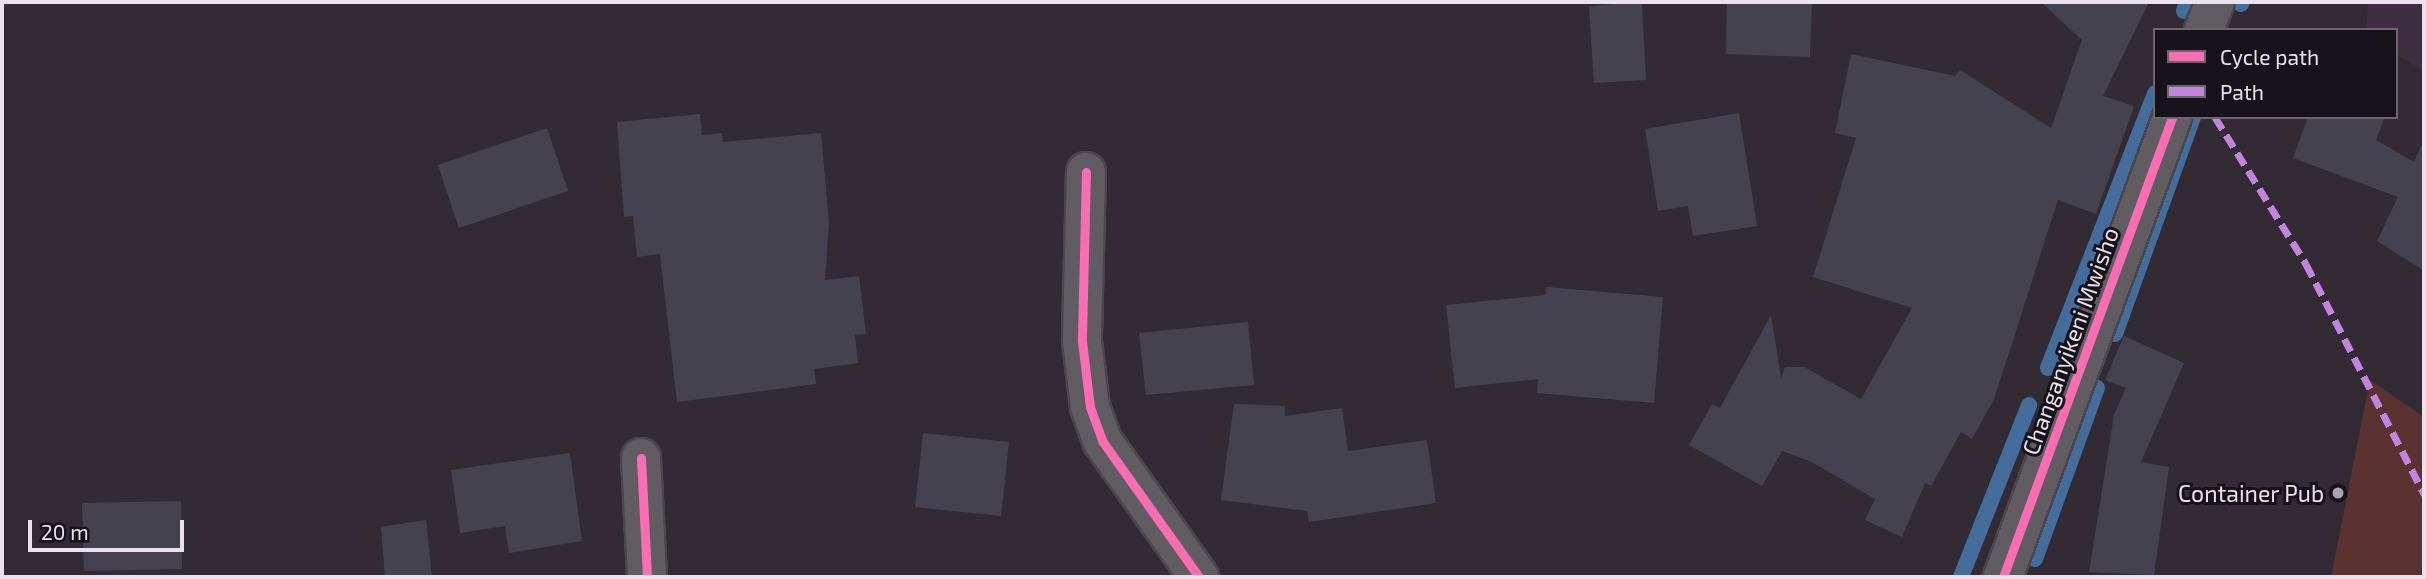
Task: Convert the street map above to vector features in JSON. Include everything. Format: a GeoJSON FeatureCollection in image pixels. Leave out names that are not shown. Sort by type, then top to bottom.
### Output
{"type":"FeatureCollection","features":[{"type":"Feature","properties":{"kind":"street"},"geometry":{"type":"LineString","coordinates":[[2205,28],[2215,2]]}},
{"type":"Feature","properties":{"kind":"street","name":"Changanyikeni Mwisho"},"geometry":{"type":"LineString","coordinates":[[2003,577],[2171,119]]}},
{"type":"Feature","properties":{"kind":"street"},"geometry":{"type":"LineString","coordinates":[[1086,172],[1082,341],[1090,407],[1103,442],[1199,577]]}},
{"type":"Feature","properties":{"kind":"street"},"geometry":{"type":"LineString","coordinates":[[641,458],[648,577]]}},
{"type":"Feature","properties":{"kind":"shaded area"},"geometry":{"type":"Polygon","coordinates":[[[2368,2],[2424,2],[2424,72],[2398,55],[2398,28],[2366,28],[2368,2]]]}},
{"type":"Feature","properties":{"kind":"shaded area"},"geometry":{"type":"Polygon","coordinates":[[[2370,380],[2424,417],[2424,577],[2331,577],[2370,380]]]}},
{"type":"Feature","properties":{"kind":"building"},"geometry":{"type":"Polygon","coordinates":[[[1642,2],[1646,80],[1594,83],[1589,6],[1642,2]]]}},
{"type":"Feature","properties":{"kind":"building"},"geometry":{"type":"Polygon","coordinates":[[[1727,2],[1812,2],[1810,57],[1726,54],[1727,2]]]}},
{"type":"Feature","properties":{"kind":"building"},"geometry":{"type":"Polygon","coordinates":[[[2041,2],[2149,2],[2103,96],[2134,106],[2096,214],[2058,200],[1994,399],[1972,439],[1961,432],[1931,486],[1925,483],[1902,537],[1865,520],[1875,499],[1810,461],[1782,451],[1762,486],[1689,445],[1712,404],[1720,408],[1771,315],[1781,378],[1785,367],[1804,367],[1861,399],[1912,308],[1813,277],[1856,138],[1835,133],[1851,54],[1955,76],[1960,70],[2051,128],[2082,40],[2041,2]]]}},
{"type":"Feature","properties":{"kind":"building"},"geometry":{"type":"Polygon","coordinates":[[[1739,113],[1757,226],[1693,236],[1688,206],[1658,211],[1645,129],[1739,113]]]}},
{"type":"Feature","properties":{"kind":"building"},"geometry":{"type":"Polygon","coordinates":[[[700,114],[702,135],[722,133],[723,142],[821,133],[829,222],[825,280],[859,276],[866,334],[855,335],[858,363],[814,369],[816,384],[677,402],[660,254],[637,257],[633,216],[624,217],[617,122],[700,114]]]}},
{"type":"Feature","properties":{"kind":"building"},"geometry":{"type":"Polygon","coordinates":[[[2307,119],[2384,119],[2376,140],[2414,162],[2424,140],[2424,271],[2377,241],[2398,197],[2293,158],[2307,119]]]}},
{"type":"Feature","properties":{"kind":"building"},"geometry":{"type":"Polygon","coordinates":[[[547,128],[568,191],[459,228],[438,165],[547,128]]]}},
{"type":"Feature","properties":{"kind":"building"},"geometry":{"type":"Polygon","coordinates":[[[1546,287],[1663,297],[1654,403],[1537,393],[1538,379],[1455,388],[1446,305],[1545,295],[1546,287]]]}},
{"type":"Feature","properties":{"kind":"building"},"geometry":{"type":"Polygon","coordinates":[[[1248,322],[1254,385],[1146,395],[1139,333],[1248,322]]]}},
{"type":"Feature","properties":{"kind":"building"},"geometry":{"type":"Polygon","coordinates":[[[2124,336],[2184,363],[2141,462],[2169,467],[2154,575],[2089,572],[2114,415],[2126,388],[2105,380],[2124,336]]]}},
{"type":"Feature","properties":{"kind":"building"},"geometry":{"type":"Polygon","coordinates":[[[1234,404],[1285,406],[1285,416],[1342,408],[1348,451],[1427,440],[1436,503],[1309,522],[1307,511],[1221,500],[1234,404]]]}},
{"type":"Feature","properties":{"kind":"building"},"geometry":{"type":"Polygon","coordinates":[[[923,433],[1009,442],[1001,516],[915,507],[923,433]]]}},
{"type":"Feature","properties":{"kind":"building"},"geometry":{"type":"Polygon","coordinates":[[[570,453],[582,541],[509,553],[505,526],[460,533],[451,470],[570,453]]]}},
{"type":"Feature","properties":{"kind":"building"},"geometry":{"type":"Polygon","coordinates":[[[181,501],[182,569],[84,571],[82,503],[181,501]]]}},
{"type":"Feature","properties":{"kind":"building"},"geometry":{"type":"Polygon","coordinates":[[[426,520],[432,577],[385,577],[381,527],[426,520]]]}},
{"type":"Feature","properties":{"kind":"waterway"},"geometry":{"type":"LineString","coordinates":[[2184,11],[2187,2]]}},
{"type":"Feature","properties":{"kind":"waterway"},"geometry":{"type":"LineString","coordinates":[[2048,368],[2153,98]]}},
{"type":"Feature","properties":{"kind":"waterway"},"geometry":{"type":"LineString","coordinates":[[2115,334],[2192,119]]}},
{"type":"Feature","properties":{"kind":"waterway"},"geometry":{"type":"LineString","coordinates":[[2035,559],[2097,388]]}},
{"type":"Feature","properties":{"kind":"waterway"},"geometry":{"type":"LineString","coordinates":[[1961,577],[2029,405]]}},
{"type":"Feature","properties":{"kind":"marked path"},"geometry":{"type":"LineString","coordinates":[[2216,119],[2306,264],[2424,494]]}},
{"type":"Feature","properties":{"kind":"cycle path"},"geometry":{"type":"LineString","coordinates":[[2003,577],[2171,119]]}},
{"type":"Feature","properties":{"kind":"cycle path"},"geometry":{"type":"LineString","coordinates":[[1086,172],[1082,341],[1090,407],[1103,442],[1199,577]]}},
{"type":"Feature","properties":{"kind":"cycle path"},"geometry":{"type":"LineString","coordinates":[[641,458],[647,577]]}},
{"type":"Feature","properties":{"kind":"place","name":"Container Pub"},"geometry":{"type":"Point","coordinates":[2338,493]}}]}
